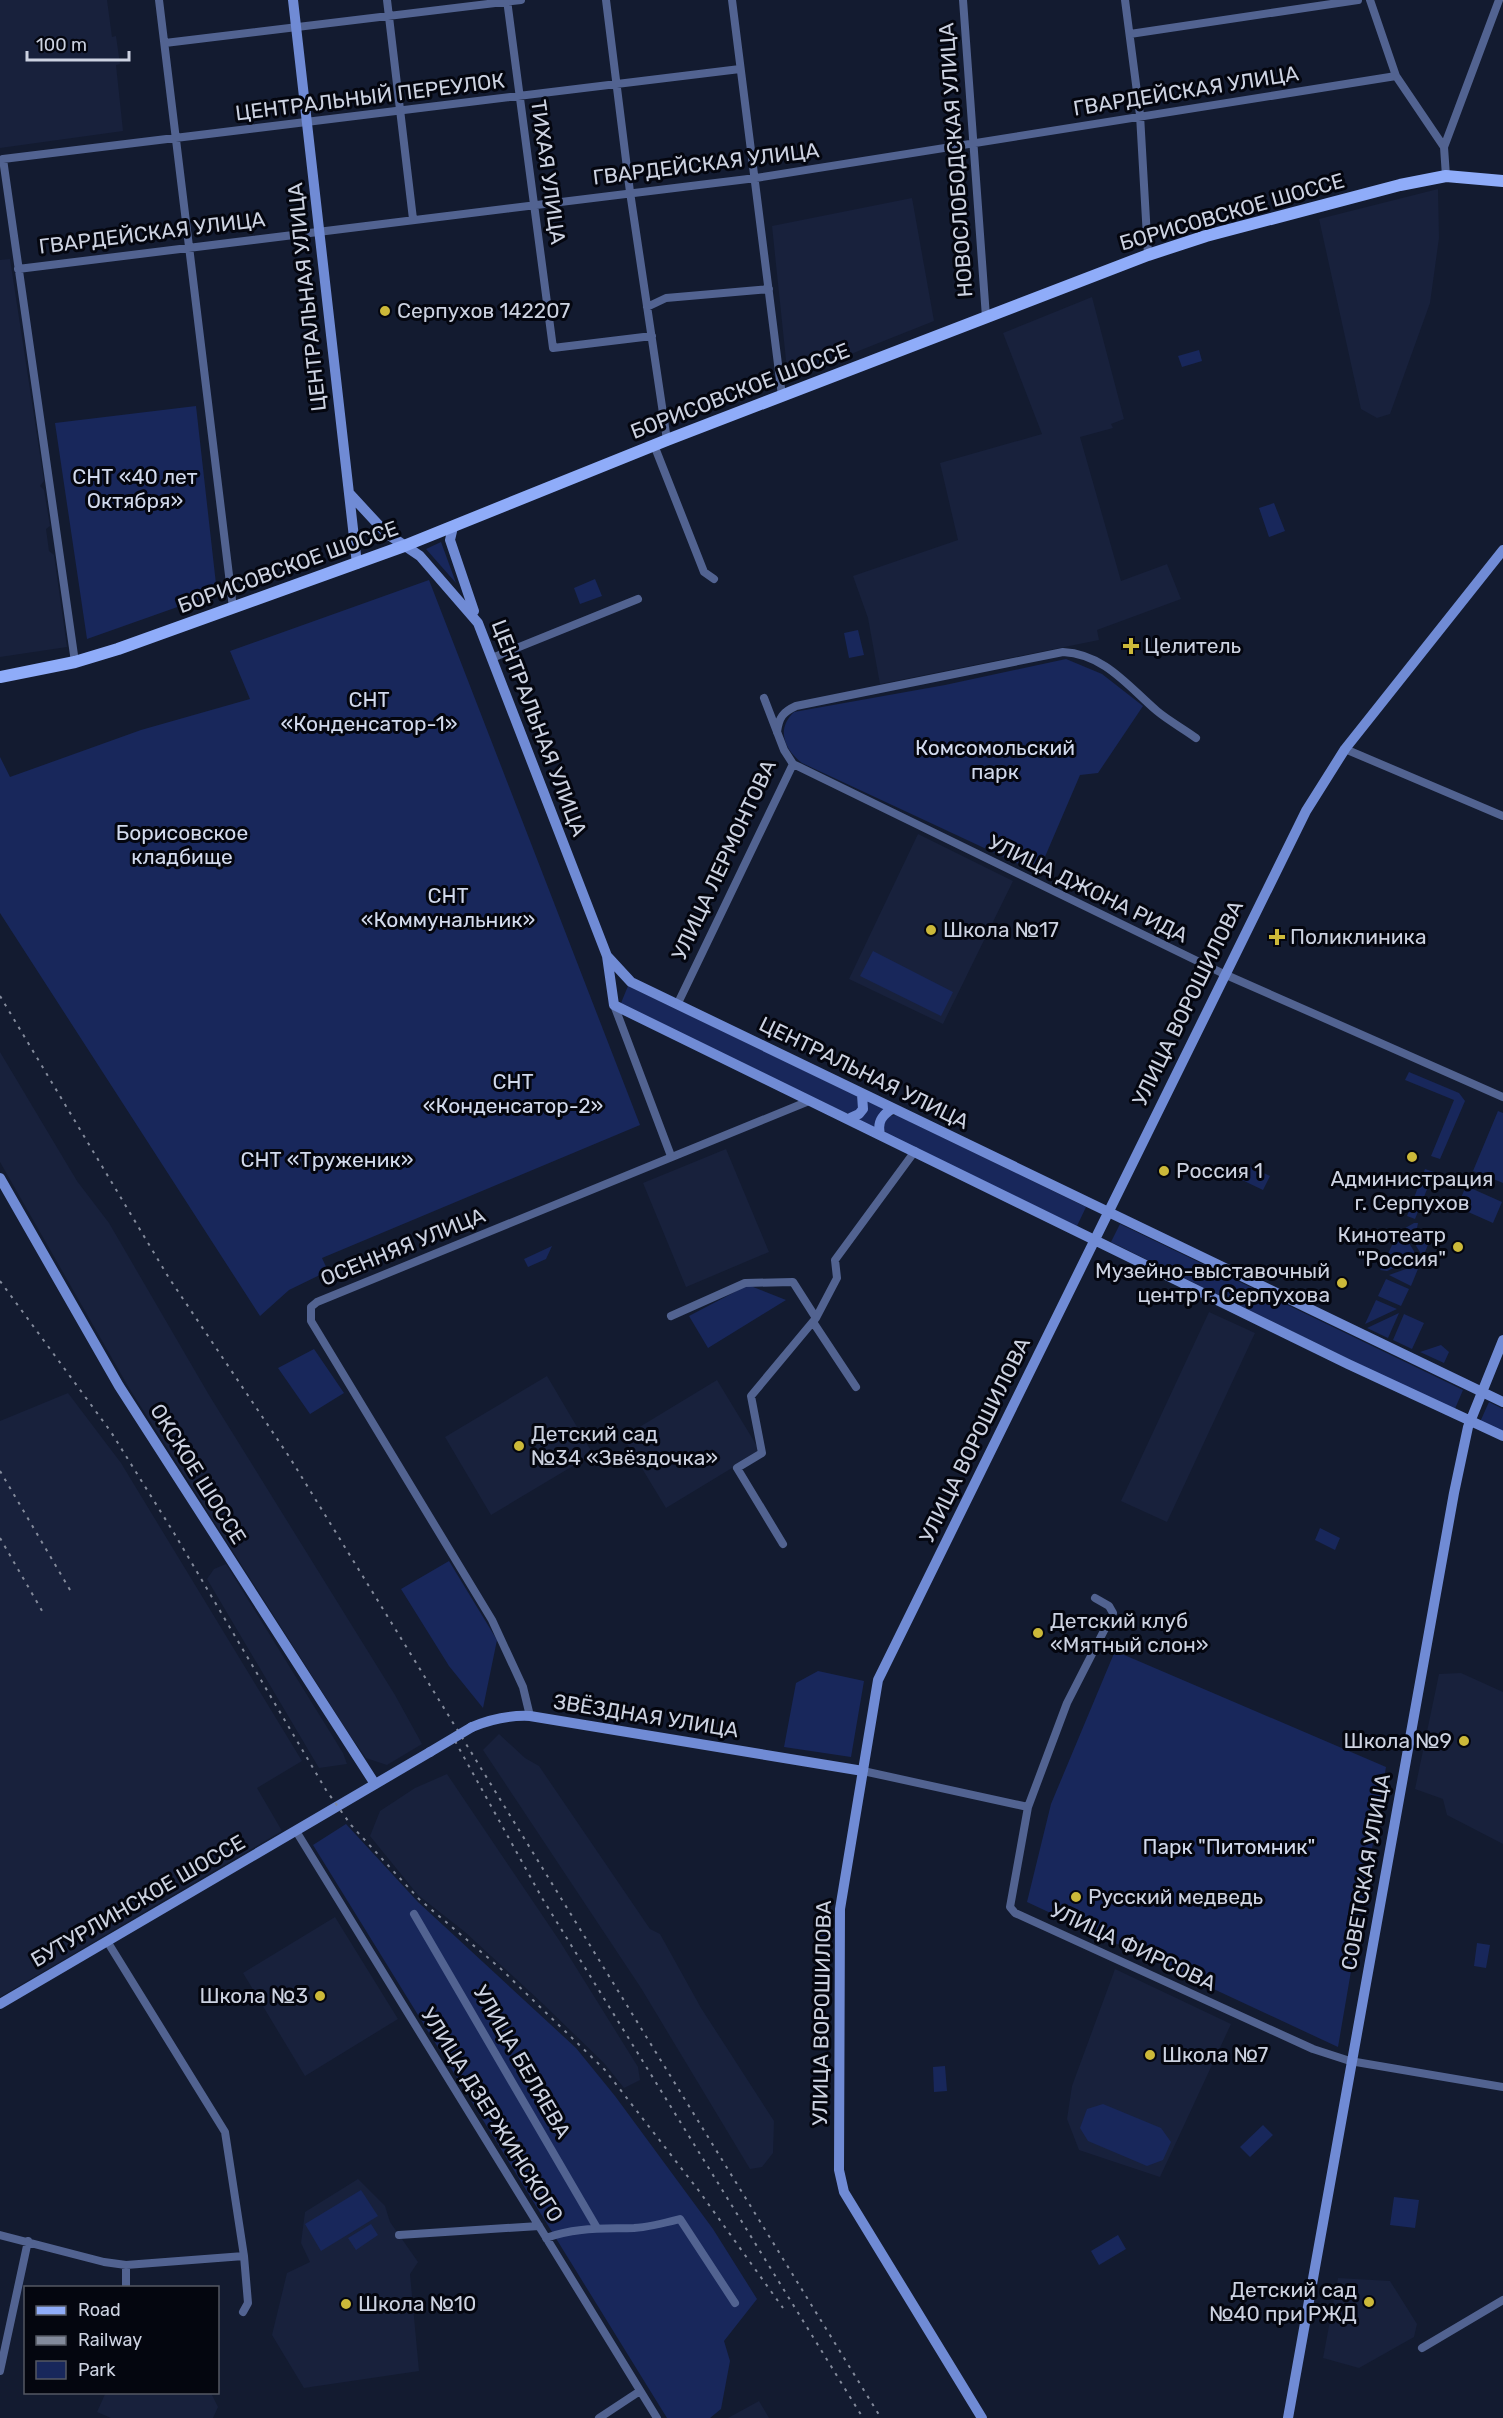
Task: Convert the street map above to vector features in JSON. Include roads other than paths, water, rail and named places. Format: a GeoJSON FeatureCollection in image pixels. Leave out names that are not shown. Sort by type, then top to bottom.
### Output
{"type":"FeatureCollection","features":[{"type":"Feature","properties":{"kind":"main road","name":"БОРИСОВСКОЕ ШОССЕ"},"geometry":{"type":"LineString","coordinates":[[0,677],[75,662],[357,564],[654,445],[1148,255],[1400,184],[1446,176],[1503,182]]}},
{"type":"Feature","properties":{"kind":"street"},"geometry":{"type":"LineString","coordinates":[[159,0],[191,246],[233,608]]}},
{"type":"Feature","properties":{"kind":"street","name":"ЦЕНТРАЛЬНАЯ УЛИЦА"},"geometry":{"type":"LineString","coordinates":[[293,0],[349,493],[386,533],[420,556],[464,603],[478,623],[607,956],[631,982],[1106,1213],[1503,1402]]}},
{"type":"Feature","properties":{"kind":"street"},"geometry":{"type":"LineString","coordinates":[[387,0],[413,219]]}},
{"type":"Feature","properties":{"kind":"street"},"geometry":{"type":"LineString","coordinates":[[165,42],[521,0]]}},
{"type":"Feature","properties":{"kind":"street"},"geometry":{"type":"LineString","coordinates":[[606,0],[630,192],[667,440]]}},
{"type":"Feature","properties":{"kind":"street"},"geometry":{"type":"LineString","coordinates":[[732,0],[782,396]]}},
{"type":"Feature","properties":{"kind":"street","name":"НОВОСЛОБОДСКАЯ УЛИЦА"},"geometry":{"type":"LineString","coordinates":[[963,0],[986,316]]}},
{"type":"Feature","properties":{"kind":"street"},"geometry":{"type":"LineString","coordinates":[[1125,0],[1140,116],[1148,255]]}},
{"type":"Feature","properties":{"kind":"street"},"geometry":{"type":"LineString","coordinates":[[1130,34],[1358,0]]}},
{"type":"Feature","properties":{"kind":"street"},"geometry":{"type":"LineString","coordinates":[[1370,0],[1396,76],[1444,147]]}},
{"type":"Feature","properties":{"kind":"street"},"geometry":{"type":"LineString","coordinates":[[1446,176],[1444,147],[1499,0]]}},
{"type":"Feature","properties":{"kind":"street","name":"ТИХАЯ УЛИЦА"},"geometry":{"type":"LineString","coordinates":[[507,1],[553,348],[652,336]]}},
{"type":"Feature","properties":{"kind":"street","name":"ЦЕНТРАЛЬНЫЙ ПЕРЕУЛОК"},"geometry":{"type":"LineString","coordinates":[[18,269],[3,159],[306,124],[740,69]]}},
{"type":"Feature","properties":{"kind":"street","name":"ГВАРДЕЙСКАЯ УЛИЦА"},"geometry":{"type":"LineString","coordinates":[[18,269],[319,230],[756,178],[1396,76]]}},
{"type":"Feature","properties":{"kind":"street"},"geometry":{"type":"LineString","coordinates":[[18,269],[75,662]]}},
{"type":"Feature","properties":{"kind":"street"},"geometry":{"type":"LineString","coordinates":[[647,307],[666,298],[769,289]]}},
{"type":"Feature","properties":{"kind":"street"},"geometry":{"type":"LineString","coordinates":[[654,445],[704,572],[714,579]]}},
{"type":"Feature","properties":{"kind":"street"},"geometry":{"type":"LineString","coordinates":[[349,493],[357,564]]}},
{"type":"Feature","properties":{"kind":"street"},"geometry":{"type":"LineString","coordinates":[[453,527],[450,540],[478,623]]}},
{"type":"Feature","properties":{"kind":"street","name":"УЛИЦА ВОРОШИЛОВА"},"geometry":{"type":"LineString","coordinates":[[982,2418],[864,2225],[841,2180],[840,1909],[878,1680],[1306,810],[1345,749],[1503,550]]}},
{"type":"Feature","properties":{"kind":"street"},"geometry":{"type":"LineString","coordinates":[[492,658],[638,599]]}},
{"type":"Feature","properties":{"kind":"street"},"geometry":{"type":"LineString","coordinates":[[777,732],[779,719],[785,711],[796,706],[1063,652],[1075,653],[1108,667],[1158,712],[1196,738]]}},
{"type":"Feature","properties":{"kind":"street","name":"УЛИЦА ЛЕРМОНТОВА"},"geometry":{"type":"LineString","coordinates":[[678,1003],[793,764],[764,698]]}},
{"type":"Feature","properties":{"kind":"street"},"geometry":{"type":"LineString","coordinates":[[1345,749],[1503,816]]}},
{"type":"Feature","properties":{"kind":"street","name":"УЛИЦА ДЖОНА РИДА"},"geometry":{"type":"LineString","coordinates":[[793,764],[1224,974],[1503,1097]]}},
{"type":"Feature","properties":{"kind":"street"},"geometry":{"type":"LineString","coordinates":[[607,956],[614,1005],[671,1156]]}},
{"type":"Feature","properties":{"kind":"street"},"geometry":{"type":"LineString","coordinates":[[611,993],[617,985],[631,982]]}},
{"type":"Feature","properties":{"kind":"street"},"geometry":{"type":"LineString","coordinates":[[614,1005],[1094,1238],[1337,1359],[1503,1437]]}},
{"type":"Feature","properties":{"kind":"street"},"geometry":{"type":"LineString","coordinates":[[848,1119],[859,1114],[863,1109],[862,1095]]}},
{"type":"Feature","properties":{"kind":"street","name":"ОСЕННЯЯ УЛИЦА"},"geometry":{"type":"LineString","coordinates":[[530,1716],[523,1687],[492,1620],[311,1321],[310,1310],[317,1302],[809,1101]]}},
{"type":"Feature","properties":{"kind":"street"},"geometry":{"type":"LineString","coordinates":[[880,1134],[878,1126],[881,1119],[892,1109]]}},
{"type":"Feature","properties":{"kind":"street"},"geometry":{"type":"LineString","coordinates":[[783,1544],[737,1468],[762,1453],[751,1396],[814,1320],[837,1278],[835,1260],[915,1151]]}},
{"type":"Feature","properties":{"kind":"street","name":"ОКСКОЕ ШОССЕ"},"geometry":{"type":"LineString","coordinates":[[0,1178],[119,1386],[375,1784]]}},
{"type":"Feature","properties":{"kind":"street"},"geometry":{"type":"LineString","coordinates":[[671,1316],[745,1283],[793,1282],[856,1387]]}},
{"type":"Feature","properties":{"kind":"street","name":"СОВЕТСКАЯ УЛИЦА"},"geometry":{"type":"LineString","coordinates":[[1288,2418],[1445,1534],[1470,1421],[1503,1340]]}},
{"type":"Feature","properties":{"kind":"street","name":"УЛИЦА ФИРСОВА"},"geometry":{"type":"LineString","coordinates":[[1095,1598],[1109,1606],[1113,1613],[1068,1704],[1028,1807],[1010,1899],[1010,1907],[1015,1913],[1313,2049],[1350,2061],[1503,2087]]}},
{"type":"Feature","properties":{"kind":"street","name":"ЗВЁЗДНАЯ УЛИЦА"},"geometry":{"type":"LineString","coordinates":[[375,1784],[472,1727],[501,1718],[530,1716],[863,1771]]}},
{"type":"Feature","properties":{"kind":"street"},"geometry":{"type":"LineString","coordinates":[[863,1771],[1028,1807]]}},
{"type":"Feature","properties":{"kind":"street"},"geometry":{"type":"LineString","coordinates":[[296,1831],[375,1784]]}},
{"type":"Feature","properties":{"kind":"street","name":"БУТУРЛИНСКОЕ ШОССЕ"},"geometry":{"type":"LineString","coordinates":[[0,2004],[296,1831]]}},
{"type":"Feature","properties":{"kind":"street","name":"УЛИЦА ДЗЕРЖИНСКОГО"},"geometry":{"type":"LineString","coordinates":[[296,1831],[657,2418]]}},
{"type":"Feature","properties":{"kind":"street","name":"УЛИЦА БЕЛЯЕВА"},"geometry":{"type":"LineString","coordinates":[[414,1914],[597,2228]]}},
{"type":"Feature","properties":{"kind":"street"},"geometry":{"type":"LineString","coordinates":[[107,1941],[225,2132],[244,2256],[248,2303],[243,2312]]}},
{"type":"Feature","properties":{"kind":"street"},"geometry":{"type":"LineString","coordinates":[[546,2238],[565,2231],[632,2228],[683,2221],[735,2303]]}},
{"type":"Feature","properties":{"kind":"street"},"geometry":{"type":"LineString","coordinates":[[399,2235],[538,2226]]}},
{"type":"Feature","properties":{"kind":"street"},"geometry":{"type":"LineString","coordinates":[[0,2235],[104,2262],[126,2265],[244,2256]]}},
{"type":"Feature","properties":{"kind":"street"},"geometry":{"type":"LineString","coordinates":[[0,2371],[28,2241]]}},
{"type":"Feature","properties":{"kind":"street"},"geometry":{"type":"LineString","coordinates":[[126,2265],[126,2286]]}},
{"type":"Feature","properties":{"kind":"street"},"geometry":{"type":"LineString","coordinates":[[1422,2348],[1503,2300]]}},
{"type":"Feature","properties":{"kind":"street"},"geometry":{"type":"LineString","coordinates":[[599,2418],[640,2391]]}},
{"type":"Feature","properties":{"kind":"railway"},"geometry":{"type":"LineString","coordinates":[[0,996],[169,1278],[290,1458],[881,2418]]}},
{"type":"Feature","properties":{"kind":"railway"},"geometry":{"type":"LineString","coordinates":[[0,1281],[111,1432],[174,1533],[326,1790],[351,1825],[419,1899],[500,1968],[605,2070],[699,2191],[783,2308]]}},
{"type":"Feature","properties":{"kind":"railway"},"geometry":{"type":"LineString","coordinates":[[0,1471],[73,1595]]}},
{"type":"Feature","properties":{"kind":"railway"},"geometry":{"type":"LineString","coordinates":[[0,1538],[45,1616]]}},
{"type":"Feature","properties":{"kind":"railway"},"geometry":{"type":"LineString","coordinates":[[455,1741],[542,1898],[863,2418]]}},
{"type":"Feature","properties":{"kind":"place","name":"Серпухов 142207"},"geometry":{"type":"Point","coordinates":[385,311]}},
{"type":"Feature","properties":{"kind":"place","name":"Целитель"},"geometry":{"type":"Point","coordinates":[1131,646]}},
{"type":"Feature","properties":{"kind":"place","name":"Школа №17"},"geometry":{"type":"Point","coordinates":[931,930]}},
{"type":"Feature","properties":{"kind":"place","name":"Поликлиника"},"geometry":{"type":"Point","coordinates":[1277,937]}},
{"type":"Feature","properties":{"kind":"place","name":"Администрация г. Серпухов"},"geometry":{"type":"Point","coordinates":[1412,1157]}},
{"type":"Feature","properties":{"kind":"place","name":"Россия 1"},"geometry":{"type":"Point","coordinates":[1164,1171]}},
{"type":"Feature","properties":{"kind":"place","name":"Кинотеатр \"Россия\""},"geometry":{"type":"Point","coordinates":[1458,1247]}},
{"type":"Feature","properties":{"kind":"place","name":"Музейно-выставочный центр г. Серпухова"},"geometry":{"type":"Point","coordinates":[1342,1283]}},
{"type":"Feature","properties":{"kind":"place","name":"Детский сад №34 «Звёздочка»"},"geometry":{"type":"Point","coordinates":[519,1446]}},
{"type":"Feature","properties":{"kind":"place","name":"Детский клуб «Мятный слон»"},"geometry":{"type":"Point","coordinates":[1038,1633]}},
{"type":"Feature","properties":{"kind":"place","name":"Школа №9"},"geometry":{"type":"Point","coordinates":[1464,1741]}},
{"type":"Feature","properties":{"kind":"place","name":"Русский медведь"},"geometry":{"type":"Point","coordinates":[1076,1897]}},
{"type":"Feature","properties":{"kind":"place","name":"Школа №3"},"geometry":{"type":"Point","coordinates":[320,1996]}},
{"type":"Feature","properties":{"kind":"place","name":"Школа №7"},"geometry":{"type":"Point","coordinates":[1150,2055]}},
{"type":"Feature","properties":{"kind":"place","name":"Детский сад №40 при РЖД"},"geometry":{"type":"Point","coordinates":[1369,2302]}},
{"type":"Feature","properties":{"kind":"place","name":"Школа №10"},"geometry":{"type":"Point","coordinates":[346,2304]}},
{"type":"Feature","properties":{"kind":"park label","name":"СНТ «40 лет Октября»"},"geometry":{"type":"Point","coordinates":[135,489]}},
{"type":"Feature","properties":{"kind":"park label","name":"СНТ «Конденсатор-1»"},"geometry":{"type":"Point","coordinates":[369,712]}},
{"type":"Feature","properties":{"kind":"park label","name":"Комсомольский парк"},"geometry":{"type":"Point","coordinates":[995,760]}},
{"type":"Feature","properties":{"kind":"park label","name":"Борисовское кладбище"},"geometry":{"type":"Point","coordinates":[182,845]}},
{"type":"Feature","properties":{"kind":"park label","name":"СНТ «Коммунальник»"},"geometry":{"type":"Point","coordinates":[448,908]}},
{"type":"Feature","properties":{"kind":"park label","name":"СНТ «Конденсатор-2»"},"geometry":{"type":"Point","coordinates":[513,1094]}},
{"type":"Feature","properties":{"kind":"park label","name":"СНТ «Труженик»"},"geometry":{"type":"Point","coordinates":[327,1160]}},
{"type":"Feature","properties":{"kind":"park label","name":"Парк \"Питомник\""},"geometry":{"type":"Point","coordinates":[1229,1847]}}]}
